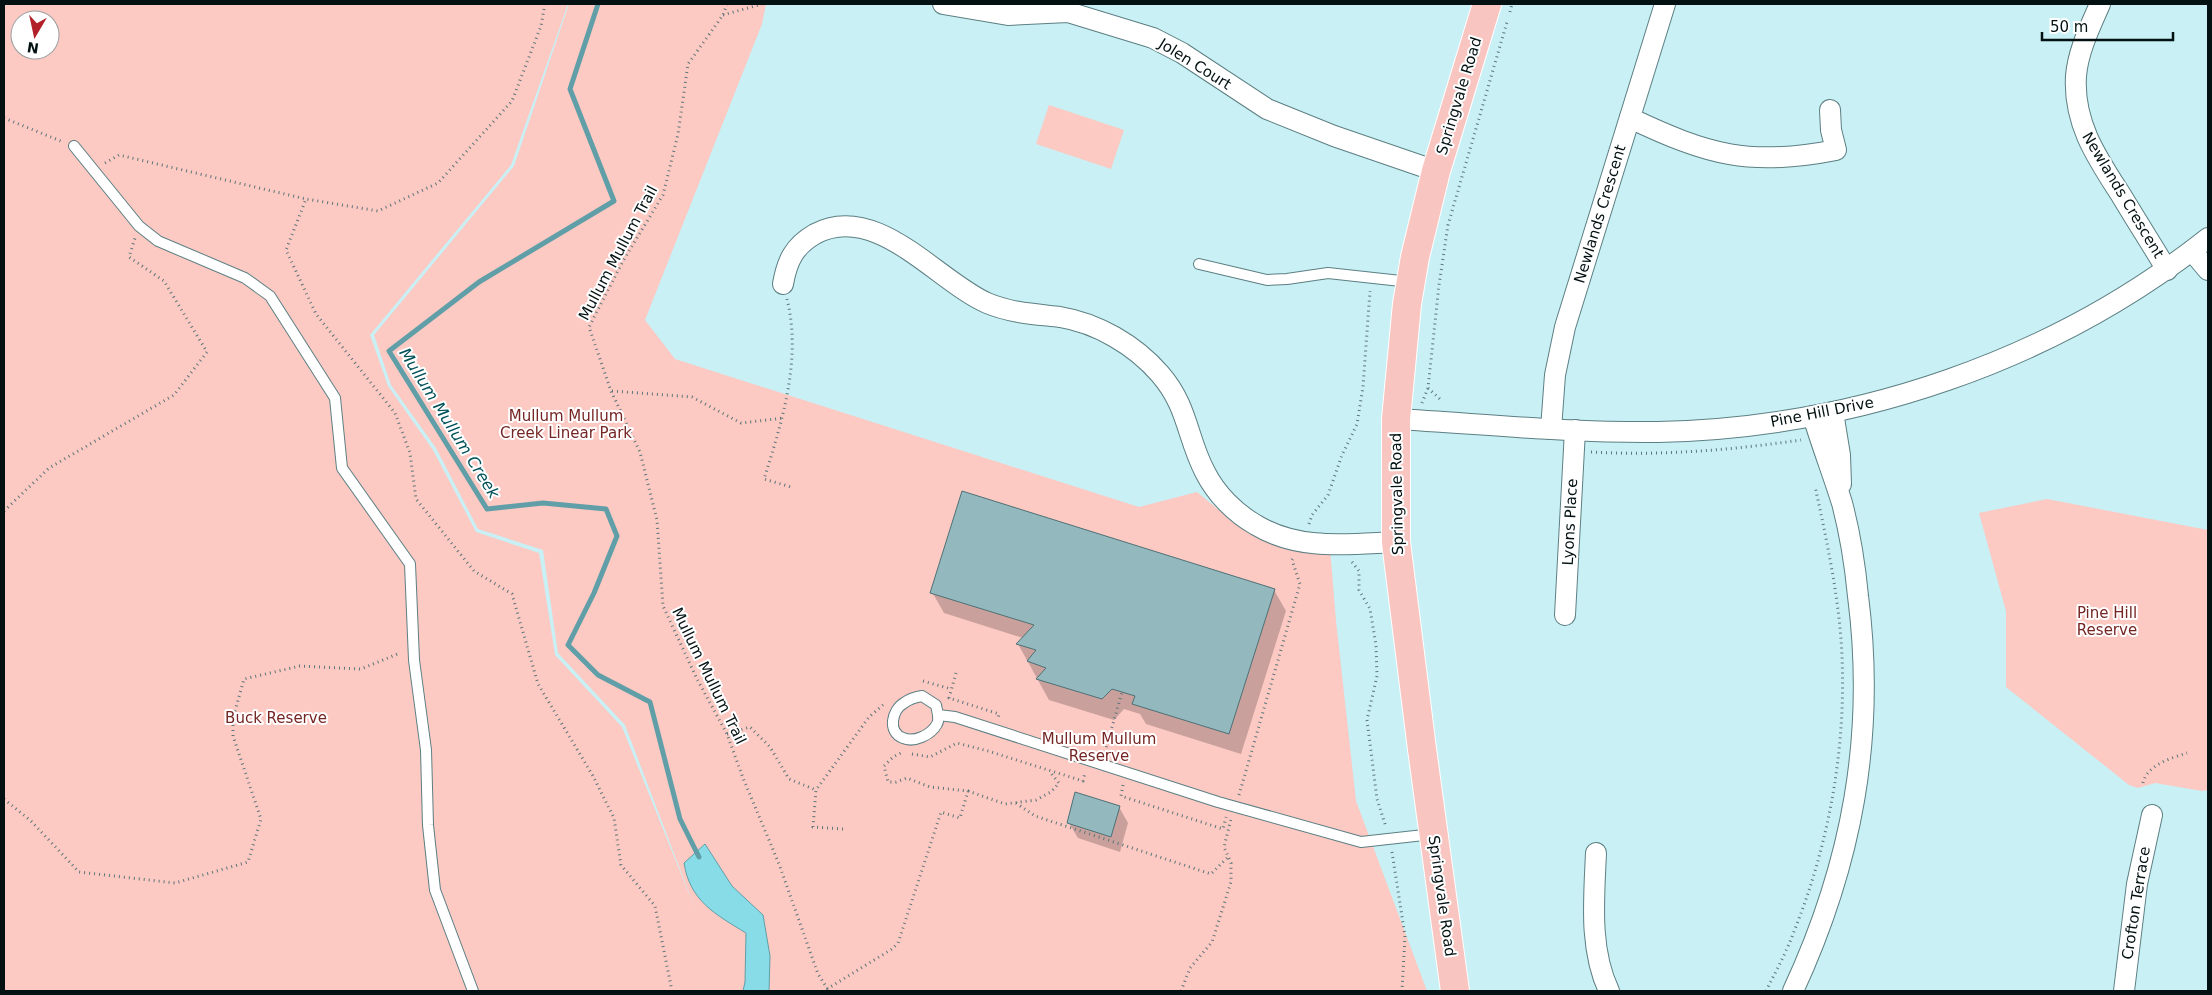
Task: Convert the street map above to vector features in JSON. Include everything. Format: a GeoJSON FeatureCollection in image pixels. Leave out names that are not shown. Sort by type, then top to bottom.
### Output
{"type":"FeatureCollection","features":[{"type":"Feature","properties":{"kind":"main road","name":"Springvale Road"},"geometry":{"type":"LineString","coordinates":[[1455,991],[1396,542],[1406,420],[1400,366],[1411,282],[1436,171],[1487,4]]}},
{"type":"Feature","properties":{"kind":"street","name":"Jolen Court"},"geometry":{"type":"LineString","coordinates":[[943,4],[1008,15],[1068,12],[1153,38],[1182,53],[1267,109],[1334,136],[1436,171]]}},
{"type":"Feature","properties":{"kind":"street","name":"Newlands Crescent"},"geometry":{"type":"LineString","coordinates":[[1551,428],[1555,375],[1565,327],[1665,4]]}},
{"type":"Feature","properties":{"kind":"street","name":"Newlands Crescent"},"geometry":{"type":"LineString","coordinates":[[2100,4],[2083,45],[2077,67],[2076,88],[2079,115],[2083,130],[2095,154],[2167,270]]}},
{"type":"Feature","properties":{"kind":"street"},"geometry":{"type":"LineString","coordinates":[[1630,118],[1673,138],[1705,149],[1744,157],[1790,158],[1836,150],[1831,130],[1830,110]]}},
{"type":"Feature","properties":{"kind":"street"},"geometry":{"type":"LineString","coordinates":[[784,284],[786,265],[800,245],[822,231],[849,227],[865,230],[893,240],[914,252],[962,289],[988,303],[1021,314],[1077,321],[1112,335],[1145,360],[1160,374],[1181,405],[1204,472],[1229,505],[1256,525],[1302,543],[1328,545],[1396,542]]}},
{"type":"Feature","properties":{"kind":"street","name":"Pine Hill Drive"},"geometry":{"type":"LineString","coordinates":[[1406,420],[1575,430],[1658,432],[1782,422],[1833,412],[1935,384],[2014,354],[2084,319],[2167,270],[2208,238]]}},
{"type":"Feature","properties":{"kind":"street"},"geometry":{"type":"LineString","coordinates":[[2192,251],[2208,270]]}},
{"type":"Feature","properties":{"kind":"street"},"geometry":{"type":"LineString","coordinates":[[1793,991],[1821,925],[1840,869],[1854,804],[1862,752],[1865,686],[1861,614],[1854,563],[1842,503],[1840,456],[1833,412]]}},
{"type":"Feature","properties":{"kind":"street"},"geometry":{"type":"LineString","coordinates":[[1813,416],[1824,456],[1842,503]]}},
{"type":"Feature","properties":{"kind":"street","name":"Lyons Place"},"geometry":{"type":"LineString","coordinates":[[1565,614],[1575,430]]}},
{"type":"Feature","properties":{"kind":"street","name":"Crofton Terrace"},"geometry":{"type":"LineString","coordinates":[[2124,991],[2137,884],[2152,816]]}},
{"type":"Feature","properties":{"kind":"street"},"geometry":{"type":"LineString","coordinates":[[1596,853],[1594,901],[1596,943],[1601,974],[1609,991]]}},
{"type":"Feature","properties":{"kind":"lane"},"geometry":{"type":"LineString","coordinates":[[74,146],[139,226],[158,241],[245,278],[270,296],[335,398],[342,468],[410,564],[414,660],[426,750],[428,825],[435,890],[473,991]]}},
{"type":"Feature","properties":{"kind":"lane"},"geometry":{"type":"LineString","coordinates":[[1199,264],[1267,280],[1328,273],[1411,282]]}},
{"type":"Feature","properties":{"kind":"lane"},"geometry":{"type":"LineString","coordinates":[[922,696],[928,698],[936,705],[938,715],[937,724],[926,736],[917,739],[903,738],[895,731],[892,724],[897,709],[902,703],[922,696]]}},
{"type":"Feature","properties":{"kind":"lane"},"geometry":{"type":"LineString","coordinates":[[938,715],[955,717],[1102,765],[1361,842],[1434,834]]}},
{"type":"Feature","properties":{"kind":"path"},"geometry":{"type":"LineString","coordinates":[[94,170],[119,155],[306,199],[378,211],[438,182],[512,101],[540,26],[545,4]]}},
{"type":"Feature","properties":{"kind":"path","name":"Mullum Mullum Trail"},"geometry":{"type":"LineString","coordinates":[[727,4],[723,15],[688,64],[678,134],[663,195],[623,261],[589,327],[611,391],[640,452],[657,520],[663,606],[697,679],[727,734],[779,864],[818,974],[828,990]]}},
{"type":"Feature","properties":{"kind":"path"},"geometry":{"type":"LineString","coordinates":[[723,15],[762,4]]}},
{"type":"Feature","properties":{"kind":"path"},"geometry":{"type":"LineString","coordinates":[[1406,420],[1428,388],[1448,225],[1512,4]]}},
{"type":"Feature","properties":{"kind":"path"},"geometry":{"type":"LineString","coordinates":[[4,118],[74,146]]}},
{"type":"Feature","properties":{"kind":"path"},"geometry":{"type":"LineString","coordinates":[[306,199],[286,250],[316,314],[394,412],[410,453],[416,499],[474,571],[512,594],[538,684],[593,776],[614,818],[621,865],[655,906],[672,991]]}},
{"type":"Feature","properties":{"kind":"path"},"geometry":{"type":"LineString","coordinates":[[4,511],[49,468],[174,395],[207,352],[164,281],[129,257],[139,226]]}},
{"type":"Feature","properties":{"kind":"path"},"geometry":{"type":"LineString","coordinates":[[1249,810],[1252,800],[1239,795],[1300,584],[1292,560],[1302,543],[1312,515],[1328,495],[1342,455],[1358,424],[1363,387],[1370,278]]}},
{"type":"Feature","properties":{"kind":"path"},"geometry":{"type":"LineString","coordinates":[[784,284],[793,324],[787,402],[784,418],[764,479],[791,487]]}},
{"type":"Feature","properties":{"kind":"path"},"geometry":{"type":"LineString","coordinates":[[1428,388],[1442,401]]}},
{"type":"Feature","properties":{"kind":"path"},"geometry":{"type":"LineString","coordinates":[[611,391],[692,397],[742,423],[784,418]]}},
{"type":"Feature","properties":{"kind":"path"},"geometry":{"type":"LineString","coordinates":[[1573,451],[1665,454],[1716,451],[1805,440]]}},
{"type":"Feature","properties":{"kind":"path"},"geometry":{"type":"LineString","coordinates":[[1766,991],[1794,932],[1820,854],[1832,801],[1840,738],[1842,707],[1841,640],[1833,574],[1814,482]]}},
{"type":"Feature","properties":{"kind":"path"},"geometry":{"type":"LineString","coordinates":[[1348,557],[1359,571],[1359,590],[1370,609],[1376,645],[1377,676],[1367,720],[1377,799],[1390,839],[1405,936],[1402,991]]}},
{"type":"Feature","properties":{"kind":"path"},"geometry":{"type":"LineString","coordinates":[[4,799],[30,821],[79,872],[175,883],[248,862],[261,819],[233,736],[233,718],[244,679],[300,666],[361,669],[402,652],[415,653]]}},
{"type":"Feature","properties":{"kind":"path"},"geometry":{"type":"LineString","coordinates":[[915,682],[926,681],[951,689]]}},
{"type":"Feature","properties":{"kind":"path"},"geometry":{"type":"LineString","coordinates":[[1049,770],[1059,783],[1052,792],[1036,800],[1005,804],[968,791],[930,787],[907,778],[896,782],[888,782],[884,766],[903,752],[930,757],[957,743],[988,750],[1083,781],[1087,767],[1100,772],[1122,692]]}},
{"type":"Feature","properties":{"kind":"path"},"geometry":{"type":"LineString","coordinates":[[843,829],[813,827],[816,790],[868,717],[887,701]]}},
{"type":"Feature","properties":{"kind":"path"},"geometry":{"type":"LineString","coordinates":[[727,734],[750,727],[770,747],[789,779],[816,790]]}},
{"type":"Feature","properties":{"kind":"path"},"geometry":{"type":"LineString","coordinates":[[2143,783],[2145,776],[2157,766],[2186,753]]}},
{"type":"Feature","properties":{"kind":"path"},"geometry":{"type":"LineString","coordinates":[[1124,779],[1121,796],[1223,829],[1227,814],[1232,815],[1224,842],[1229,856],[1232,878],[1215,934],[1209,947],[1190,968],[1181,991]]}},
{"type":"Feature","properties":{"kind":"path"},"geometry":{"type":"LineString","coordinates":[[828,990],[896,946],[909,914],[941,812],[960,818],[968,791]]}},
{"type":"Feature","properties":{"kind":"path"},"geometry":{"type":"LineString","coordinates":[[1016,803],[1035,816],[1211,874],[1229,856]]}},
{"type":"Feature","properties":{"kind":"green space"},"geometry":{"type":"Polygon","coordinates":[[[4,4],[568,4],[511,165],[370,335],[388,386],[433,450],[476,532],[539,553],[555,655],[622,727],[696,911],[625,725],[558,653],[543,550],[478,529],[436,448],[391,385],[374,335],[514,166],[569,4],[766,4],[762,24],[645,320],[675,359],[1139,507],[1197,492],[1241,528],[1330,548],[1356,801],[1427,991],[704,991],[704,989],[703,991],[4,991],[4,4]]]}},
{"type":"Feature","properties":{"kind":"green space"},"geometry":{"type":"Polygon","coordinates":[[[1049,105],[1124,130],[1111,169],[1036,144],[1049,105]]]}},
{"type":"Feature","properties":{"kind":"green space","name":"Pine Hill Reserve"},"geometry":{"type":"Polygon","coordinates":[[[2047,499],[2208,530],[2208,790],[2202,791],[2155,783],[2138,788],[2129,785],[2006,687],[2006,611],[1979,513],[2047,499]]]}},
{"type":"Feature","properties":{"kind":"water"},"geometry":{"type":"Polygon","coordinates":[[[705,844],[732,886],[763,915],[770,956],[769,991],[743,991],[745,982],[746,933],[714,913],[698,897],[687,876],[684,863],[705,844]]]}},
{"type":"Feature","properties":{"kind":"building"},"geometry":{"type":"Polygon","coordinates":[[[962,491],[1275,589],[1229,734],[1132,704],[1135,696],[1112,689],[1102,699],[1036,679],[1046,668],[1027,661],[1036,650],[1016,644],[1034,625],[930,593],[962,491]]]}},
{"type":"Feature","properties":{"kind":"building"},"geometry":{"type":"Polygon","coordinates":[[[1075,792],[1120,806],[1111,837],[1067,823],[1075,792]]]}},
{"type":"Feature","properties":{"kind":"waterway","name":"Mullum Mullum Creek"},"geometry":{"type":"LineString","coordinates":[[598,4],[570,89],[614,201],[479,282],[389,351],[487,509],[543,503],[606,509],[617,536],[594,593],[568,645],[598,675],[650,702],[680,819],[699,857]]}},
{"type":"Feature","properties":{"kind":"park label","name":"Mullum Mullum Creek Linear Park"},"geometry":{"type":"Point","coordinates":[566,424]}},
{"type":"Feature","properties":{"kind":"park label","name":"Buck Reserve"},"geometry":{"type":"Point","coordinates":[276,718]}},
{"type":"Feature","properties":{"kind":"park label","name":"Mullum Mullum Reserve"},"geometry":{"type":"Point","coordinates":[1099,748]}}]}
